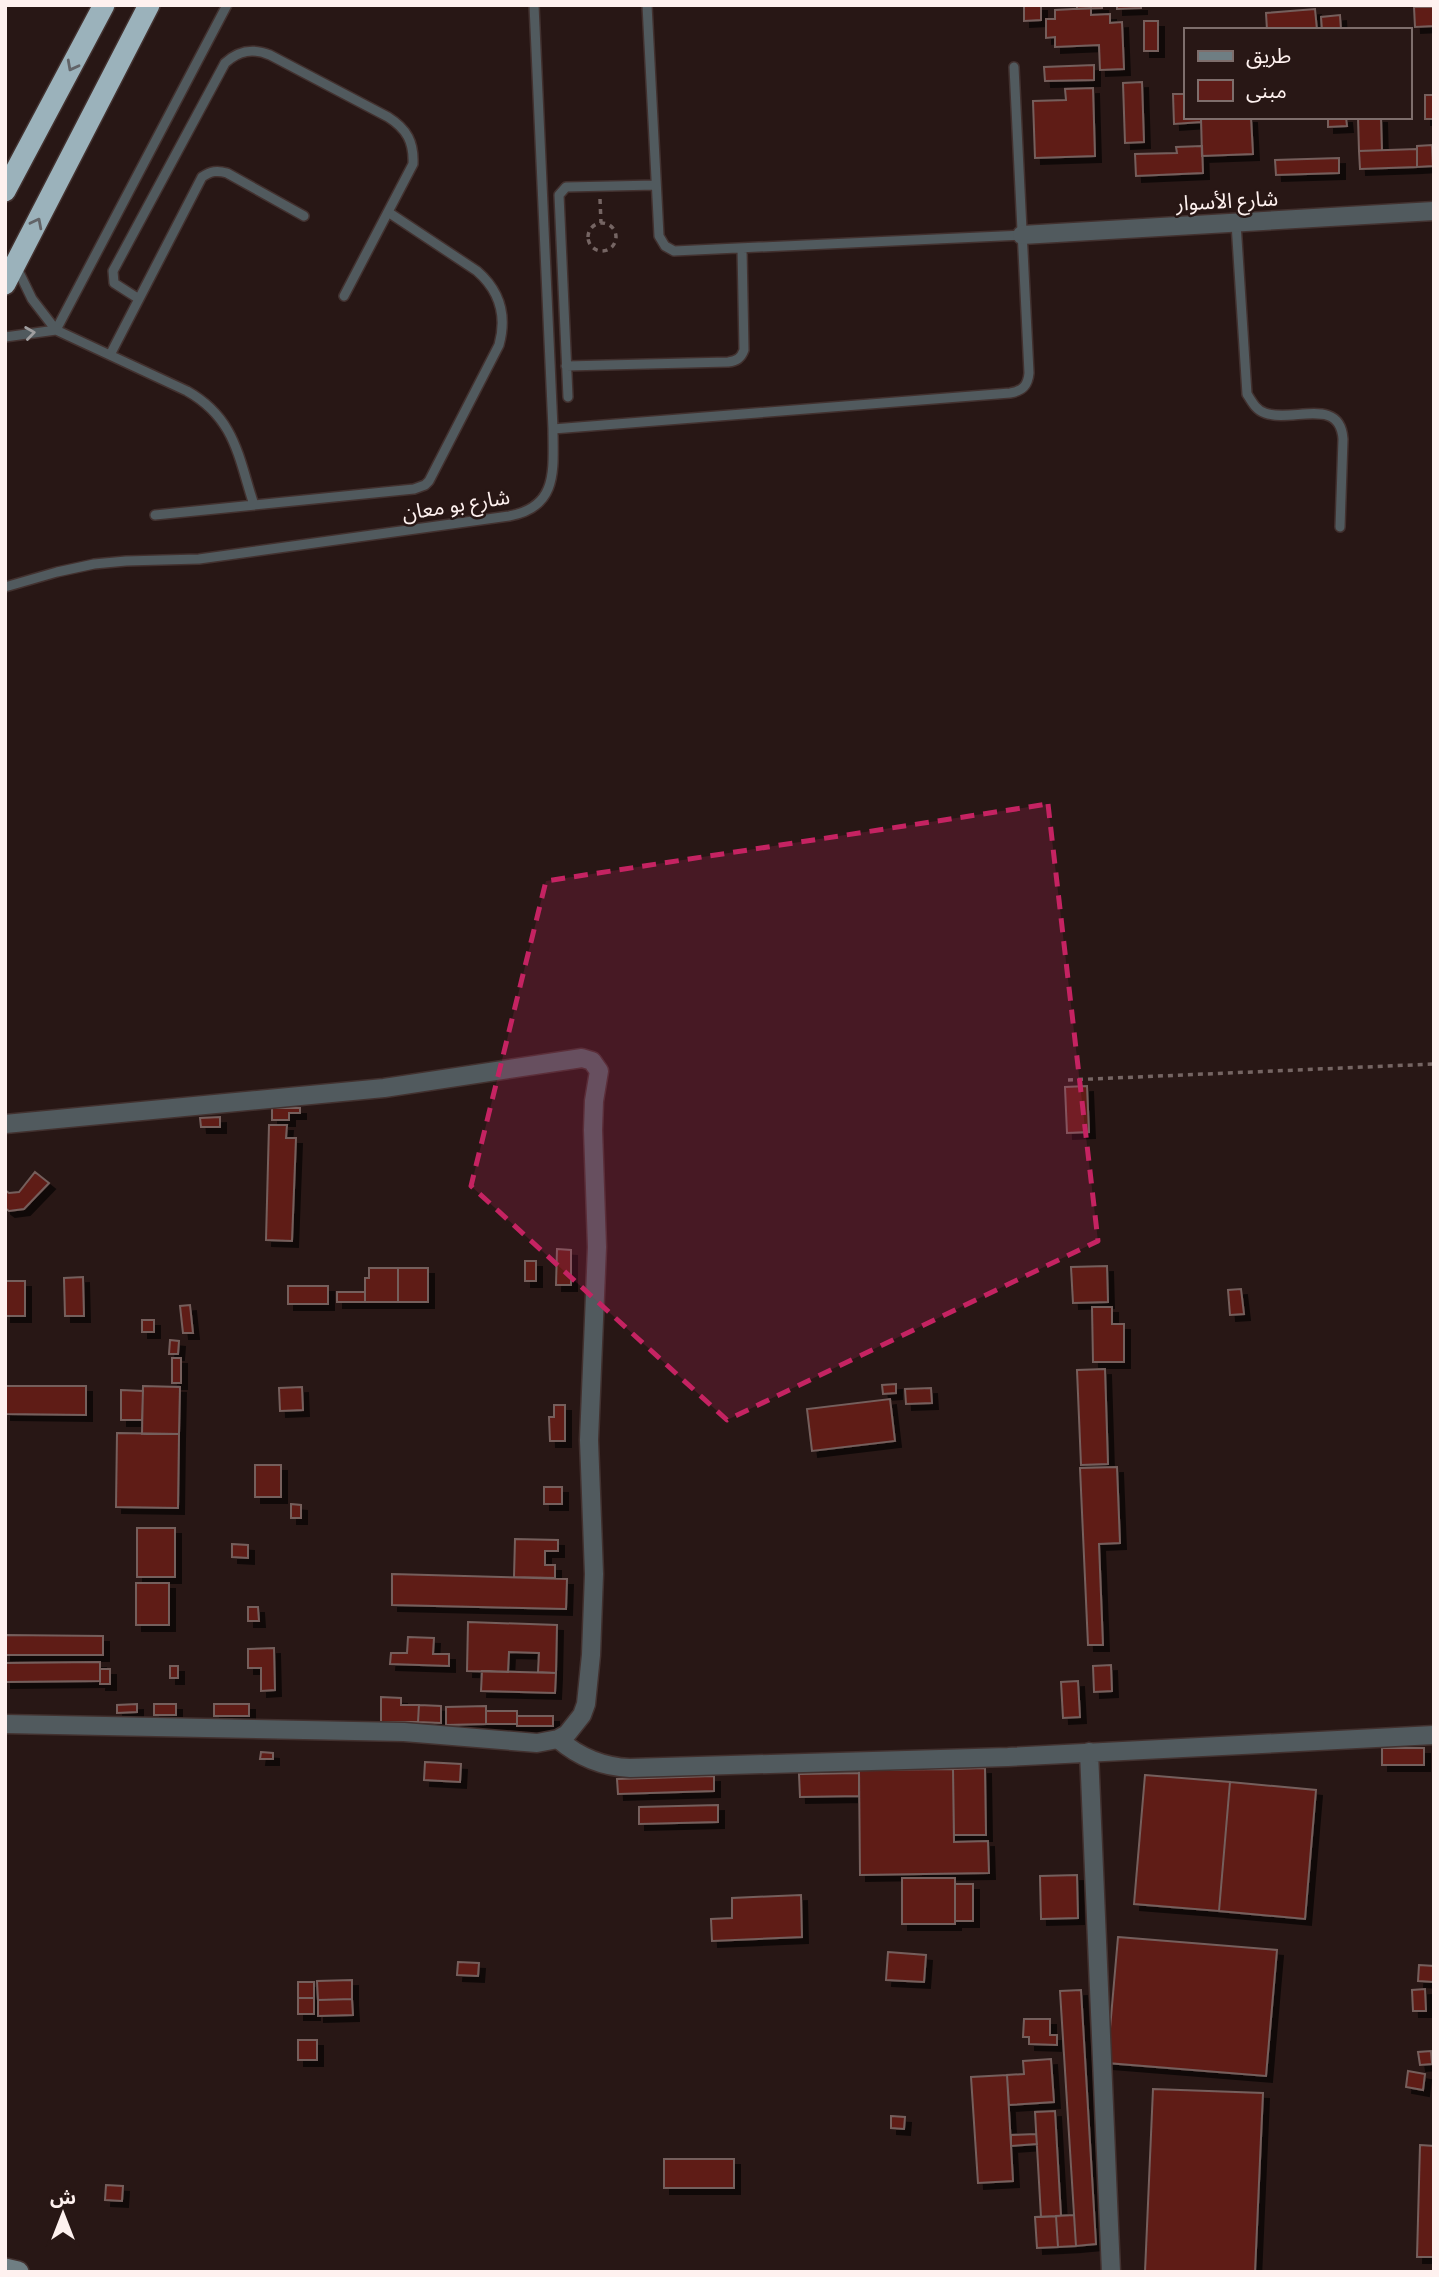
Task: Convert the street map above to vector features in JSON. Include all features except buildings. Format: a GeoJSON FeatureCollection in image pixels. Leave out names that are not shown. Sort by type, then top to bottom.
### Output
{"type":"FeatureCollection","features":[{"type":"Feature","properties":{"kind":"highway"},"geometry":{"type":"LineString","coordinates":[[5,191],[104,5]]}},
{"type":"Feature","properties":{"kind":"highway"},"geometry":{"type":"LineString","coordinates":[[5,284],[149,5]]}},
{"type":"Feature","properties":{"kind":"main road"},"geometry":{"type":"LineString","coordinates":[[5,2269],[18,2272]]}},
{"type":"Feature","properties":{"kind":"street","name":"شارع الأسوار"},"geometry":{"type":"LineString","coordinates":[[1022,235],[1434,211]]}},
{"type":"Feature","properties":{"kind":"street"},"geometry":{"type":"LineString","coordinates":[[5,1124],[384,1088],[582,1058],[596,1065],[599,1077],[594,1101],[593,1160],[597,1247],[589,1440],[594,1574],[593,1630],[586,1703],[576,1726],[558,1739],[537,1743],[391,1732],[5,1724]]}},
{"type":"Feature","properties":{"kind":"street"},"geometry":{"type":"LineString","coordinates":[[558,1739],[594,1762],[630,1768],[1089,1752],[1434,1735]]}},
{"type":"Feature","properties":{"kind":"street"},"geometry":{"type":"LineString","coordinates":[[1089,1752],[1111,2272]]}},
{"type":"Feature","properties":{"kind":"lane"},"geometry":{"type":"LineString","coordinates":[[56,330],[227,5]]}},
{"type":"Feature","properties":{"kind":"lane","name":"شارع بو معان"},"geometry":{"type":"LineString","coordinates":[[5,587],[94,564],[224,556],[521,514],[539,502],[551,484],[553,429],[534,5]]}},
{"type":"Feature","properties":{"kind":"lane"},"geometry":{"type":"LineString","coordinates":[[647,5],[659,236],[665,246],[674,251],[685,252],[1022,235]]}},
{"type":"Feature","properties":{"kind":"lane"},"geometry":{"type":"LineString","coordinates":[[139,299],[114,283],[113,271],[225,63],[241,52],[261,51],[401,125],[410,136],[414,150],[413,164],[344,296]]}},
{"type":"Feature","properties":{"kind":"lane"},"geometry":{"type":"LineString","coordinates":[[553,429],[1018,392],[1028,381],[1014,67]]}},
{"type":"Feature","properties":{"kind":"lane"},"geometry":{"type":"LineString","coordinates":[[110,355],[202,177],[210,172],[227,173],[304,216]]}},
{"type":"Feature","properties":{"kind":"lane"},"geometry":{"type":"LineString","coordinates":[[568,397],[559,195],[566,187],[656,185]]}},
{"type":"Feature","properties":{"kind":"lane"},"geometry":{"type":"LineString","coordinates":[[155,515],[414,489],[429,481],[499,345],[503,331],[502,317],[490,282],[388,212]]}},
{"type":"Feature","properties":{"kind":"lane"},"geometry":{"type":"LineString","coordinates":[[1236,223],[1247,394],[1254,406],[1266,414],[1327,415],[1337,419],[1343,439],[1340,527]]}},
{"type":"Feature","properties":{"kind":"lane"},"geometry":{"type":"LineString","coordinates":[[566,366],[735,361],[741,357],[744,350],[742,249]]}},
{"type":"Feature","properties":{"kind":"lane"},"geometry":{"type":"LineString","coordinates":[[16,265],[32,299],[56,330],[187,391],[215,411],[233,439],[254,505]]}},
{"type":"Feature","properties":{"kind":"lane"},"geometry":{"type":"LineString","coordinates":[[5,337],[56,330]]}},
{"type":"Feature","properties":{"kind":"path"},"geometry":{"type":"LineString","coordinates":[[599,187],[601,223]]}},
{"type":"Feature","properties":{"kind":"path"},"geometry":{"type":"LineString","coordinates":[[601,223],[608,224],[616,236],[610,249],[603,251],[596,250],[587,238],[594,225],[601,223]]}},
{"type":"Feature","properties":{"kind":"path"},"geometry":{"type":"LineString","coordinates":[[1068,1080],[1434,1064]]}},
{"type":"Feature","properties":{"kind":"highlighted area"},"geometry":{"type":"Polygon","coordinates":[[[1048,804],[1098,1241],[727,1420],[471,1186],[546,881],[1048,804]]]}}]}
